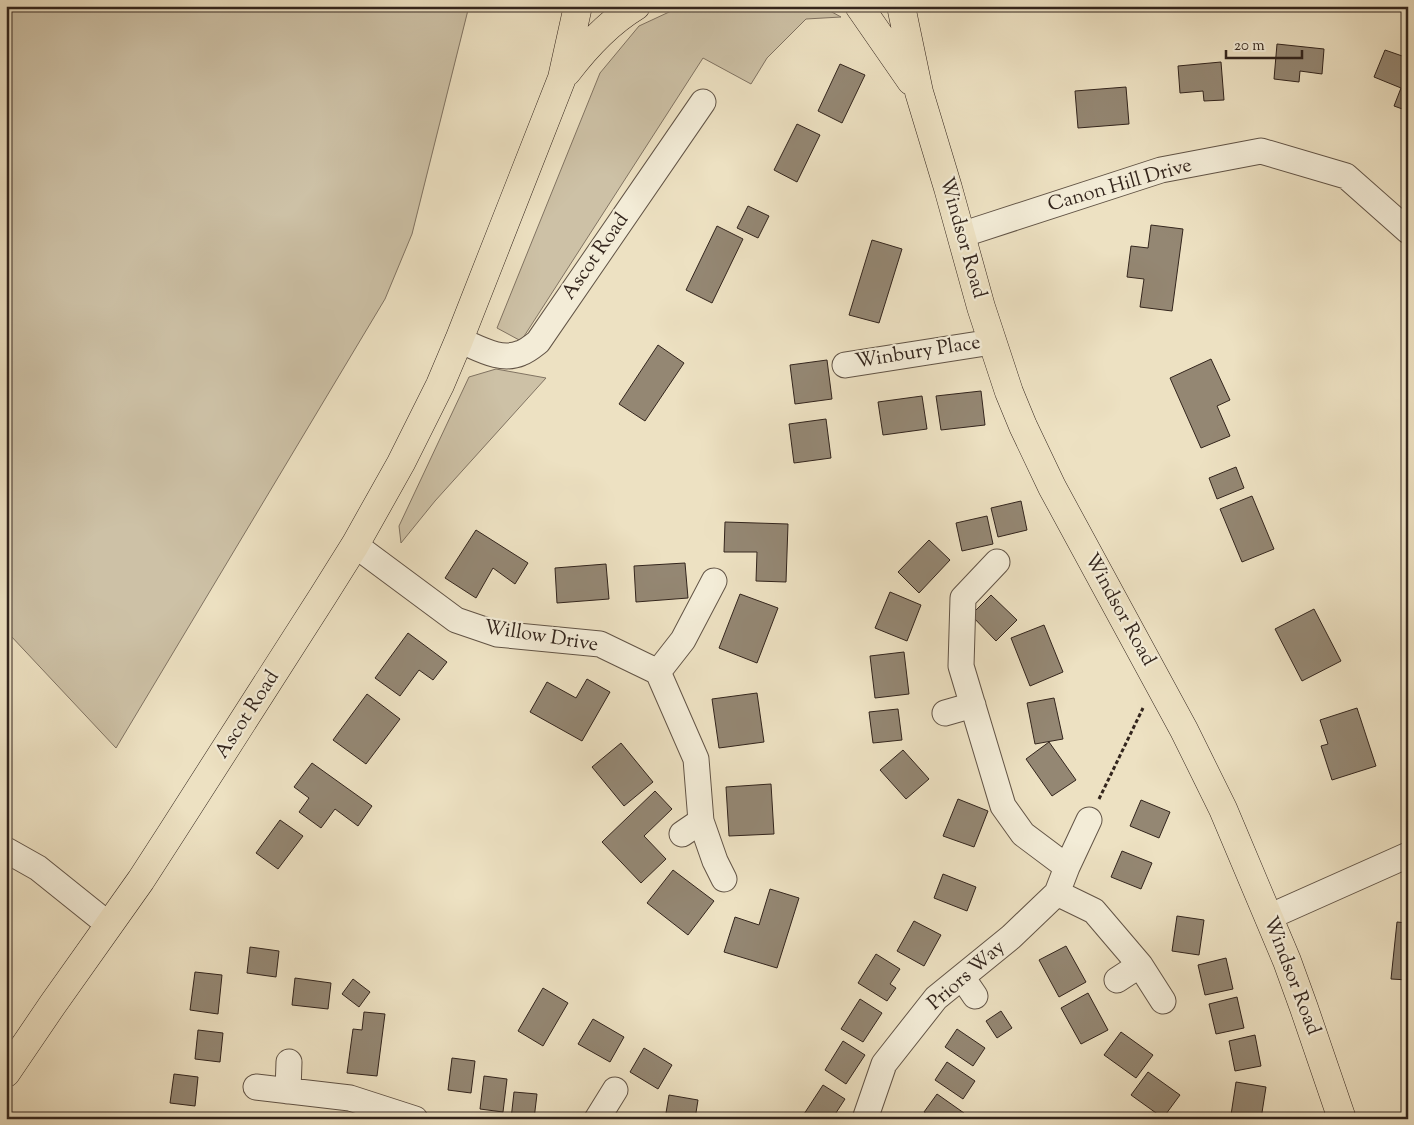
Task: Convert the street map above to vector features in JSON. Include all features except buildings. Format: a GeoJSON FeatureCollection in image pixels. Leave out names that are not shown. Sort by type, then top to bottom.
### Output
{"type":"FeatureCollection","features":[{"type":"Feature","properties":{"kind":"main road","name":"Ascot Road"},"geometry":{"type":"LineString","coordinates":[[6,1073],[141,880],[243,723],[354,545],[401,463],[460,340],[562,78],[578,6]]}},
{"type":"Feature","properties":{"kind":"main road","name":"Ascot Road"},"geometry":{"type":"LineString","coordinates":[[562,78],[596,38],[614,21],[636,6]]}},
{"type":"Feature","properties":{"kind":"main road","name":"Windsor Road"},"geometry":{"type":"LineString","coordinates":[[859,6],[919,92]]}},
{"type":"Feature","properties":{"kind":"main road","name":"Windsor Road"},"geometry":{"type":"LineString","coordinates":[[901,6],[919,92],[992,342],[1013,401],[1040,464],[1203,767],[1238,843],[1304,1008],[1342,1119]]}},
{"type":"Feature","properties":{"kind":"street","name":"Ascot Road"},"geometry":{"type":"LineString","coordinates":[[460,340],[495,355],[508,357],[522,353],[538,342],[703,102]]}},
{"type":"Feature","properties":{"kind":"street","name":"Canon Hill Drive"},"geometry":{"type":"LineString","coordinates":[[961,235],[1161,170],[1261,151],[1346,176],[1408,231]]}},
{"type":"Feature","properties":{"kind":"street","name":"Winbury Place"},"geometry":{"type":"LineString","coordinates":[[845,365],[992,342]]}},
{"type":"Feature","properties":{"kind":"street","name":"Willow Drive"},"geometry":{"type":"LineString","coordinates":[[354,545],[456,620],[497,634],[600,644],[658,672]]}},
{"type":"Feature","properties":{"kind":"street"},"geometry":{"type":"LineString","coordinates":[[997,562],[963,598],[961,666],[1004,806],[1023,834],[1067,867]]}},
{"type":"Feature","properties":{"kind":"street"},"geometry":{"type":"LineString","coordinates":[[714,581],[683,640],[658,672],[696,759],[691,827],[715,861],[724,879]]}},
{"type":"Feature","properties":{"kind":"street"},"geometry":{"type":"LineString","coordinates":[[946,713],[973,704]]}},
{"type":"Feature","properties":{"kind":"street","name":"Priors Way"},"geometry":{"type":"LineString","coordinates":[[865,1119],[884,1064],[936,998],[968,987],[1011,937],[1058,893],[1067,867],[1089,820]]}},
{"type":"Feature","properties":{"kind":"street"},"geometry":{"type":"LineString","coordinates":[[6,850],[38,868],[109,926]]}},
{"type":"Feature","properties":{"kind":"street"},"geometry":{"type":"LineString","coordinates":[[1269,917],[1408,855]]}},
{"type":"Feature","properties":{"kind":"street"},"geometry":{"type":"LineString","coordinates":[[1058,893],[1094,911],[1140,965],[1163,1001]]}},
{"type":"Feature","properties":{"kind":"street"},"geometry":{"type":"LineString","coordinates":[[1117,980],[1140,965]]}},
{"type":"Feature","properties":{"kind":"street"},"geometry":{"type":"LineString","coordinates":[[288,1090],[289,1062]]}},
{"type":"Feature","properties":{"kind":"street"},"geometry":{"type":"LineString","coordinates":[[256,1087],[350,1098],[415,1119]]}},
{"type":"Feature","properties":{"kind":"street"},"geometry":{"type":"LineString","coordinates":[[597,1119],[615,1090]]}},
{"type":"Feature","properties":{"kind":"path"},"geometry":{"type":"LineString","coordinates":[[1089,820],[1156,679]]}},
{"type":"Feature","properties":{"kind":"shaded area"},"geometry":{"type":"Polygon","coordinates":[[[6,6],[469,6],[412,234],[385,299],[116,748],[10,635],[6,634],[6,6]]]}},
{"type":"Feature","properties":{"kind":"shaded area"},"geometry":{"type":"Polygon","coordinates":[[[682,6],[821,6],[841,17],[806,19],[767,58],[751,84],[703,58],[521,341],[497,328],[600,73],[639,26],[682,6]]]}},
{"type":"Feature","properties":{"kind":"shaded area"},"geometry":{"type":"Polygon","coordinates":[[[496,369],[546,378],[435,501],[401,543],[399,526],[469,377],[496,369]]]}}]}
